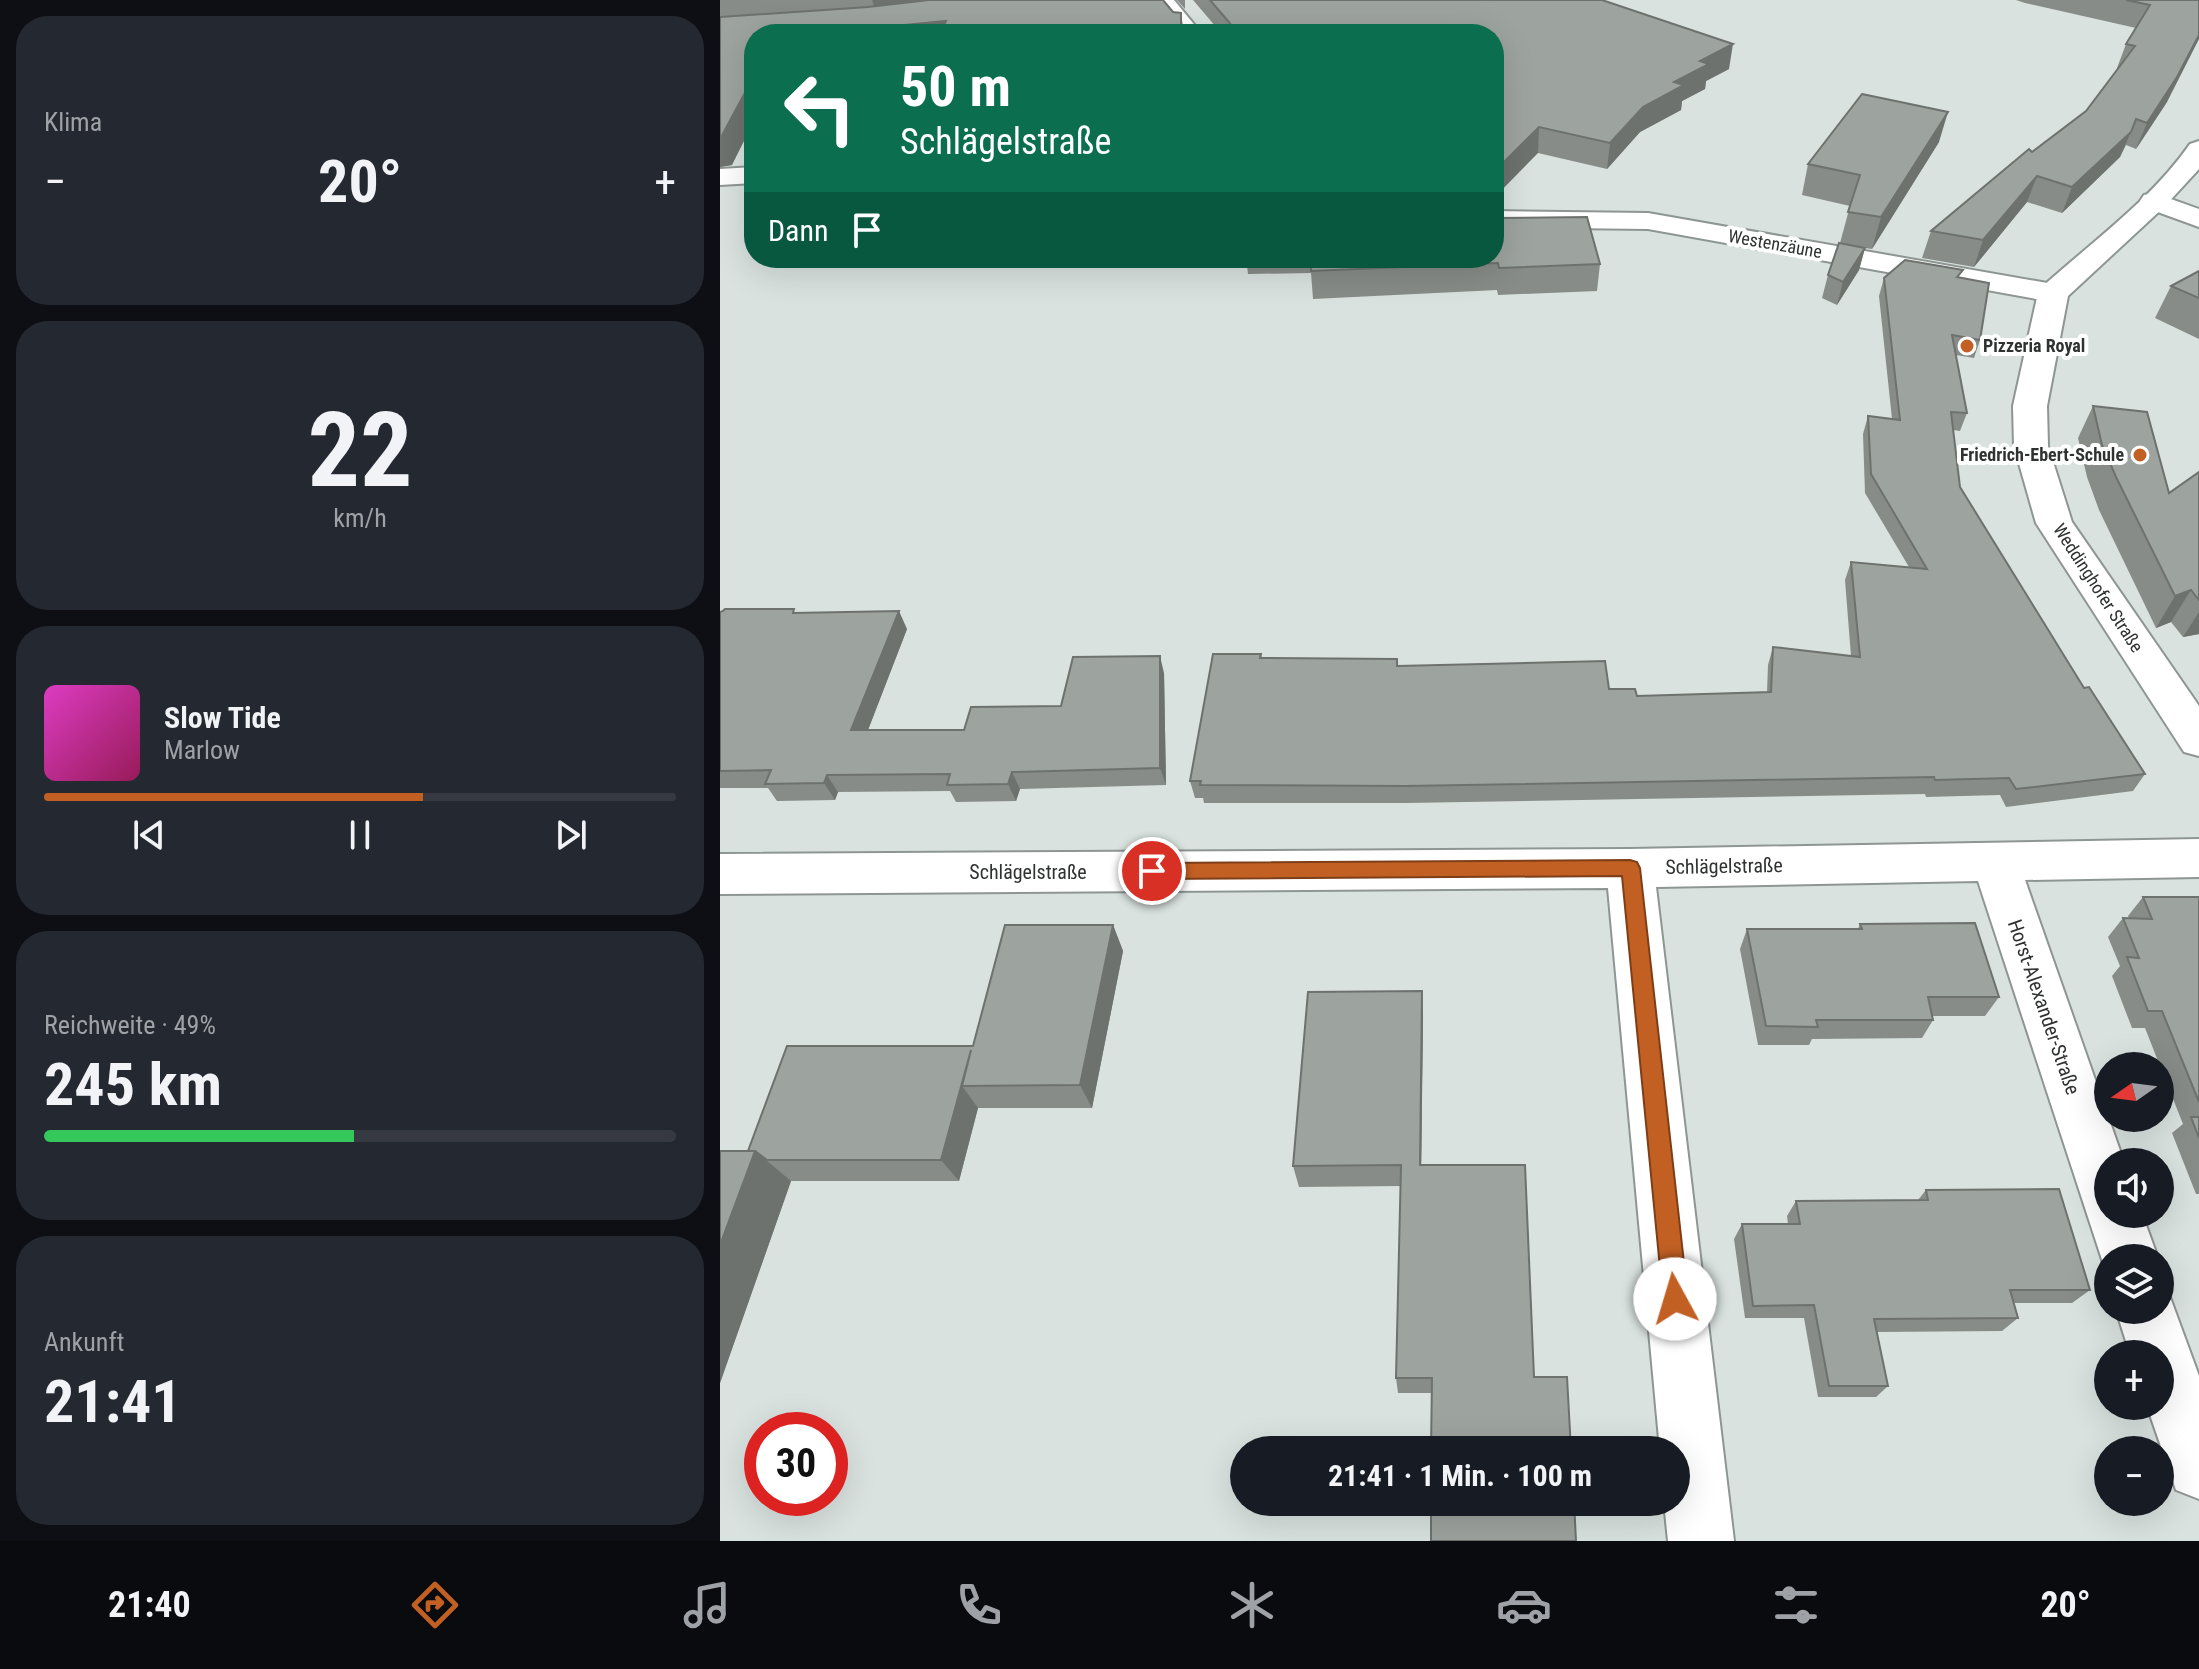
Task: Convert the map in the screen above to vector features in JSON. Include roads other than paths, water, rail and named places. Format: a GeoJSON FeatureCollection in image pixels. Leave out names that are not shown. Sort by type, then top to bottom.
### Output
{"type":"FeatureCollection","features":[{"type":"Feature","properties":{"kind":"street"},"geometry":{"type":"LineString","coordinates":[[1163,0],[1183,24]]}},
{"type":"Feature","properties":{"kind":"street"},"geometry":{"type":"LineString","coordinates":[[2053,293],[2154,201],[2195,158],[2199,149]]}},
{"type":"Feature","properties":{"kind":"street"},"geometry":{"type":"LineString","coordinates":[[720,177],[744,176]]}},
{"type":"Feature","properties":{"kind":"street"},"geometry":{"type":"LineString","coordinates":[[2154,201],[2199,219]]}},
{"type":"Feature","properties":{"kind":"street","name":"Westenzäune"},"geometry":{"type":"LineString","coordinates":[[1504,219],[1648,221],[2053,293]]}},
{"type":"Feature","properties":{"kind":"street","name":"Weddinghofer Straße"},"geometry":{"type":"LineString","coordinates":[[2053,293],[2030,406],[2031,446],[2054,523],[2199,740]]}},
{"type":"Feature","properties":{"kind":"street","name":"Schlägelstraße"},"geometry":{"type":"LineString","coordinates":[[720,874],[1630,868],[2199,858]]}},
{"type":"Feature","properties":{"kind":"street","name":"Horst-Alexander-Straße"},"geometry":{"type":"LineString","coordinates":[[1995,862],[2094,1155]]}},
{"type":"Feature","properties":{"kind":"street"},"geometry":{"type":"LineString","coordinates":[[1630,868],[1701,1541]]}},
{"type":"Feature","properties":{"kind":"street"},"geometry":{"type":"LineString","coordinates":[[2151,1324],[2199,1467]]}},
{"type":"Feature","properties":{"kind":"place","name":"Pizzeria Royal"},"geometry":{"type":"Point","coordinates":[1967,346]}},
{"type":"Feature","properties":{"kind":"place","name":"Friedrich-Ebert-Schule"},"geometry":{"type":"Point","coordinates":[2140,455]}}]}
